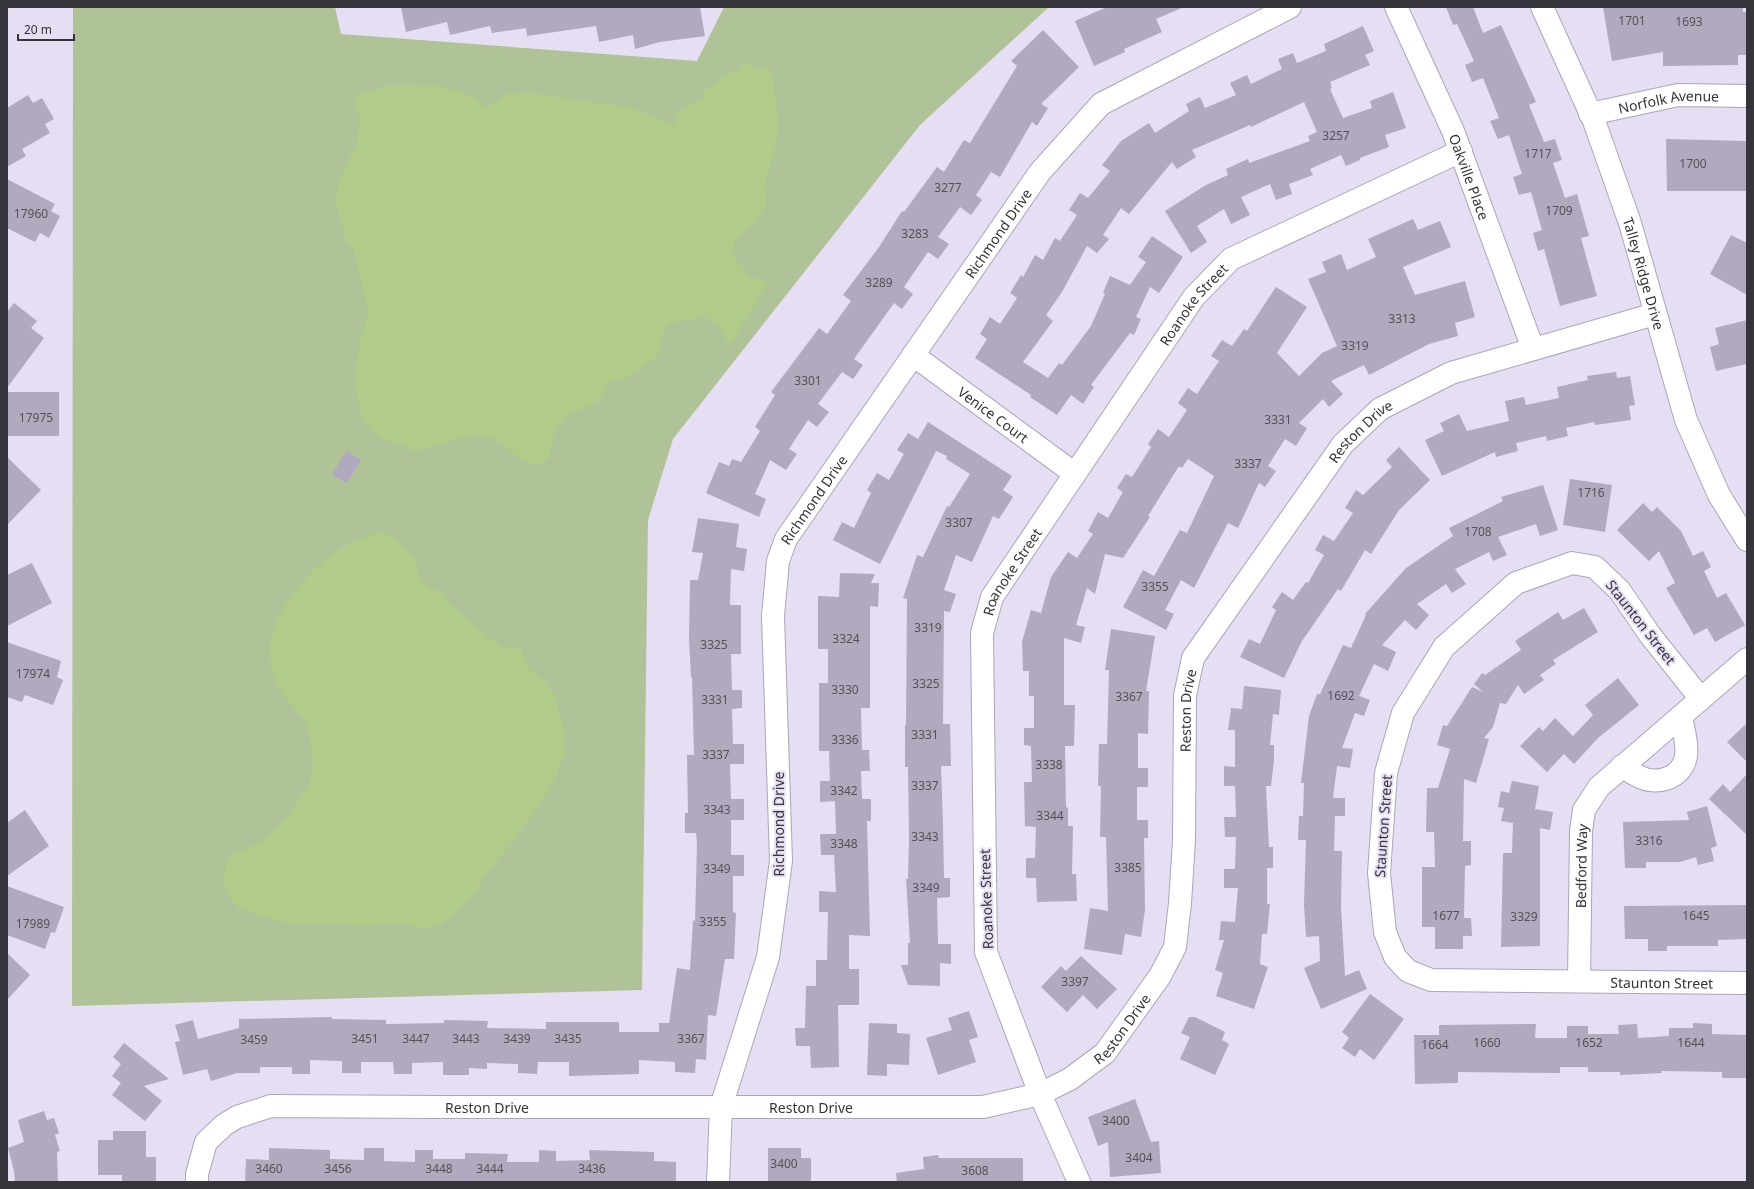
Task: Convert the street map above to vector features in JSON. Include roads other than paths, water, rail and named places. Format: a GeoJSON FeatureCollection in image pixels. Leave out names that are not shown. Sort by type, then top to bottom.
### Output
{"type":"FeatureCollection","features":[{"type":"Feature","properties":{"kind":"street","name":"Richmond Drive"},"geometry":{"type":"LineString","coordinates":[[718,1182],[721,1107],[768,957],[781,861],[773,616],[778,562],[786,539],[1040,172],[1101,104],[1290,7]]}},
{"type":"Feature","properties":{"kind":"street","name":"Oakville Place"},"geometry":{"type":"LineString","coordinates":[[1396,7],[1461,151],[1533,349]]}},
{"type":"Feature","properties":{"kind":"street","name":"Talley Ridge Drive"},"geometry":{"type":"LineString","coordinates":[[1542,7],[1590,114],[1630,223],[1686,420],[1720,495],[1747,540]]}},
{"type":"Feature","properties":{"kind":"street","name":"Norfolk Avenue"},"geometry":{"type":"LineString","coordinates":[[1590,114],[1678,96],[1747,96]]}},
{"type":"Feature","properties":{"kind":"street","name":"Roanoke Street"},"geometry":{"type":"LineString","coordinates":[[1079,1182],[1040,1094],[986,952],[982,633],[992,597],[1194,297],[1231,259],[1461,151]]}},
{"type":"Feature","properties":{"kind":"street","name":"Reston Drive"},"geometry":{"type":"LineString","coordinates":[[197,1182],[197,1174],[206,1142],[224,1125],[237,1117],[271,1106],[983,1107],[1040,1094],[1070,1079],[1105,1053],[1160,976],[1175,947],[1180,903],[1184,840],[1185,696],[1193,658],[1343,444],[1380,409],[1451,373],[1655,314]]}},
{"type":"Feature","properties":{"kind":"street","name":"Venice Court"},"geometry":{"type":"LineString","coordinates":[[913,355],[1075,474]]}},
{"type":"Feature","properties":{"kind":"street","name":"Staunton Street"},"geometry":{"type":"LineString","coordinates":[[1701,699],[1650,635],[1620,591],[1595,567],[1572,563],[1516,583],[1444,647],[1403,714],[1386,773],[1379,872],[1385,932],[1395,957],[1408,971],[1431,980],[1747,983]]}},
{"type":"Feature","properties":{"kind":"street","name":"Bedford Way"},"geometry":{"type":"LineString","coordinates":[[1579,981],[1580,830],[1584,810],[1599,787],[1747,659]]}},
{"type":"Feature","properties":{"kind":"street"},"geometry":{"type":"LineString","coordinates":[[1622,766],[1639,777],[1658,781],[1671,778],[1681,769],[1686,757],[1681,716]]}}]}
